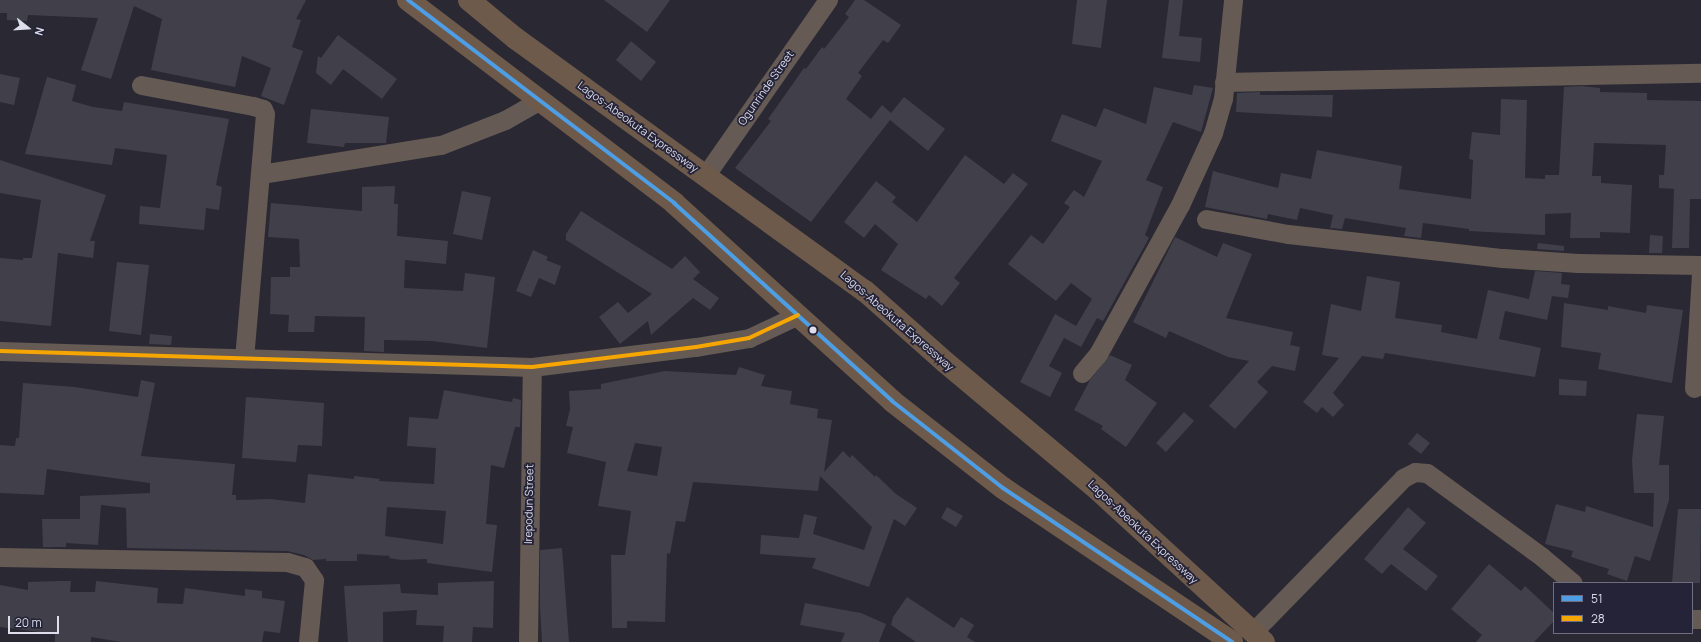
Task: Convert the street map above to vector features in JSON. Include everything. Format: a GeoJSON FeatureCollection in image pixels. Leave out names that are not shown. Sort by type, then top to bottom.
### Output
{"type":"FeatureCollection","features":[{"type":"Feature","properties":{"kind":"highway"},"geometry":{"type":"LineString","coordinates":[[408,0],[674,203],[892,401],[1003,488],[1232,642]]}},
{"type":"Feature","properties":{"kind":"highway","name":"Lagos-Abeokuta Expressway"},"geometry":{"type":"LineString","coordinates":[[469,0],[515,38],[865,291],[945,362],[1098,490],[1258,638]]}},
{"type":"Feature","properties":{"kind":"street","name":"Ogunrinde Street"},"geometry":{"type":"LineString","coordinates":[[705,176],[828,0]]}},
{"type":"Feature","properties":{"kind":"street"},"geometry":{"type":"LineString","coordinates":[[1082,374],[1098,354],[1198,171],[1215,126],[1223,99],[1233,0]]}},
{"type":"Feature","properties":{"kind":"street"},"geometry":{"type":"LineString","coordinates":[[1224,82],[1701,73]]}},
{"type":"Feature","properties":{"kind":"street"},"geometry":{"type":"LineString","coordinates":[[140,85],[263,109],[265,114],[244,358]]}},
{"type":"Feature","properties":{"kind":"street"},"geometry":{"type":"LineString","coordinates":[[261,174],[441,145],[505,120],[540,100]]}},
{"type":"Feature","properties":{"kind":"street"},"geometry":{"type":"LineString","coordinates":[[1206,219],[1288,234],[1503,258],[1578,263],[1701,265]]}},
{"type":"Feature","properties":{"kind":"street"},"geometry":{"type":"LineString","coordinates":[[1694,388],[1701,274]]}},
{"type":"Feature","properties":{"kind":"street"},"geometry":{"type":"LineString","coordinates":[[0,351],[532,367],[696,347],[749,338],[798,315]]}},
{"type":"Feature","properties":{"kind":"street","name":"Irepodun Street"},"geometry":{"type":"LineString","coordinates":[[528,642],[532,367]]}},
{"type":"Feature","properties":{"kind":"street"},"geometry":{"type":"LineString","coordinates":[[1258,638],[1403,478],[1415,472],[1427,473],[1542,557],[1572,582]]}},
{"type":"Feature","properties":{"kind":"street"},"geometry":{"type":"LineString","coordinates":[[0,557],[286,562],[305,567],[314,580],[308,642]]}},
{"type":"Feature","properties":{"kind":"building"},"geometry":{"type":"Polygon","coordinates":[[[0,0],[306,0],[296,19],[301,20],[292,47],[303,51],[284,105],[261,96],[271,68],[242,56],[235,87],[151,70],[162,19],[134,6],[111,79],[81,70],[98,18],[28,15],[27,21],[7,20],[7,13],[0,13],[0,0]]]}},
{"type":"Feature","properties":{"kind":"building"},"geometry":{"type":"Polygon","coordinates":[[[604,0],[670,0],[647,32],[604,0]]]}},
{"type":"Feature","properties":{"kind":"building"},"geometry":{"type":"Polygon","coordinates":[[[855,0],[864,0],[901,25],[888,43],[883,40],[858,73],[862,76],[846,99],[871,119],[882,105],[891,113],[904,97],[945,129],[928,151],[890,120],[811,222],[735,168],[771,121],[768,119],[804,68],[806,69],[822,47],[824,49],[849,17],[845,14],[855,0]]]}},
{"type":"Feature","properties":{"kind":"building"},"geometry":{"type":"Polygon","coordinates":[[[1077,0],[1107,0],[1101,48],[1072,44],[1077,0]]]}},
{"type":"Feature","properties":{"kind":"building"},"geometry":{"type":"Polygon","coordinates":[[[1169,0],[1183,0],[1179,36],[1202,38],[1200,62],[1162,58],[1169,0]]]}},
{"type":"Feature","properties":{"kind":"building"},"geometry":{"type":"Polygon","coordinates":[[[338,35],[397,79],[382,99],[343,69],[331,85],[316,73],[318,56],[321,58],[338,35]]]}},
{"type":"Feature","properties":{"kind":"building"},"geometry":{"type":"Polygon","coordinates":[[[631,41],[656,62],[641,81],[616,60],[631,41]]]}},
{"type":"Feature","properties":{"kind":"building"},"geometry":{"type":"Polygon","coordinates":[[[0,74],[20,78],[14,105],[0,102],[0,74]]]}},
{"type":"Feature","properties":{"kind":"building"},"geometry":{"type":"Polygon","coordinates":[[[47,77],[76,85],[72,101],[93,107],[122,111],[124,102],[229,119],[216,185],[222,187],[219,210],[206,208],[204,230],[139,224],[140,206],[160,208],[167,155],[115,148],[112,165],[25,154],[47,77]]]}},
{"type":"Feature","properties":{"kind":"building"},"geometry":{"type":"Polygon","coordinates":[[[1194,85],[1213,88],[1201,132],[1173,122],[1146,180],[1163,187],[1145,235],[1149,238],[1103,321],[1097,318],[1081,347],[1064,338],[1049,366],[1062,373],[1050,397],[1020,382],[1055,314],[1076,326],[1092,299],[1071,283],[1056,301],[1008,264],[1031,235],[1043,244],[1070,207],[1064,203],[1074,190],[1084,197],[1102,161],[1051,141],[1062,114],[1096,127],[1104,108],[1146,124],[1154,87],[1192,95],[1194,85]]]}},
{"type":"Feature","properties":{"kind":"building"},"geometry":{"type":"Polygon","coordinates":[[[1582,86],[1600,88],[1600,92],[1647,93],[1647,100],[1701,101],[1701,199],[1690,199],[1689,248],[1672,248],[1674,189],[1659,188],[1659,175],[1664,175],[1666,145],[1594,143],[1592,176],[1601,176],[1601,183],[1632,185],[1630,233],[1600,232],[1600,238],[1570,238],[1571,213],[1545,214],[1545,235],[1469,231],[1469,229],[1423,223],[1421,238],[1404,236],[1406,228],[1345,218],[1342,229],[1330,228],[1333,215],[1300,208],[1297,220],[1268,214],[1267,219],[1205,207],[1213,171],[1278,188],[1281,173],[1311,179],[1317,150],[1402,166],[1399,189],[1471,199],[1473,160],[1469,159],[1472,132],[1500,135],[1501,99],[1527,100],[1525,178],[1545,179],[1545,175],[1559,175],[1564,87],[1582,86]]]}},
{"type":"Feature","properties":{"kind":"building"},"geometry":{"type":"Polygon","coordinates":[[[1260,92],[1260,95],[1333,95],[1332,117],[1236,112],[1237,93],[1260,92]]]}},
{"type":"Feature","properties":{"kind":"building"},"geometry":{"type":"Polygon","coordinates":[[[311,109],[389,117],[386,143],[345,143],[344,147],[307,143],[311,109]]]}},
{"type":"Feature","properties":{"kind":"building"},"geometry":{"type":"Polygon","coordinates":[[[965,155],[1004,184],[1013,173],[1028,184],[954,278],[960,283],[942,306],[929,295],[926,299],[881,270],[898,244],[875,224],[864,238],[844,222],[876,181],[896,197],[892,202],[917,222],[965,155]]]}},
{"type":"Feature","properties":{"kind":"building"},"geometry":{"type":"Polygon","coordinates":[[[0,160],[106,195],[90,241],[95,241],[93,258],[58,253],[51,326],[0,321],[0,258],[23,260],[23,258],[32,258],[41,200],[0,193],[0,160]]]}},
{"type":"Feature","properties":{"kind":"building"},"geometry":{"type":"Polygon","coordinates":[[[395,186],[394,204],[398,204],[397,236],[448,241],[446,264],[405,260],[404,288],[463,291],[465,273],[495,277],[487,348],[432,341],[384,340],[384,352],[364,351],[365,317],[315,316],[314,332],[288,332],[289,315],[270,314],[271,277],[290,277],[290,267],[300,267],[299,239],[268,237],[271,203],[362,211],[362,187],[395,186]]]}},
{"type":"Feature","properties":{"kind":"building"},"geometry":{"type":"Polygon","coordinates":[[[462,191],[491,197],[482,240],[453,234],[462,191]]]}},
{"type":"Feature","properties":{"kind":"building"},"geometry":{"type":"Polygon","coordinates":[[[581,211],[672,269],[685,256],[700,272],[693,279],[719,298],[710,310],[693,298],[651,335],[648,321],[620,344],[599,317],[618,302],[628,313],[652,294],[566,240],[566,234],[581,211]]]}},
{"type":"Feature","properties":{"kind":"building"},"geometry":{"type":"Polygon","coordinates":[[[1650,235],[1663,236],[1662,253],[1649,253],[1650,235]]]}},
{"type":"Feature","properties":{"kind":"building"},"geometry":{"type":"Polygon","coordinates":[[[1175,237],[1217,257],[1223,243],[1252,254],[1226,318],[1293,332],[1290,345],[1300,347],[1295,371],[1272,366],[1257,382],[1268,392],[1235,429],[1209,406],[1249,361],[1228,357],[1169,331],[1166,338],[1133,322],[1175,237]]]}},
{"type":"Feature","properties":{"kind":"building"},"geometry":{"type":"Polygon","coordinates":[[[1538,243],[1564,246],[1564,251],[1537,249],[1538,243]]]}},
{"type":"Feature","properties":{"kind":"building"},"geometry":{"type":"Polygon","coordinates":[[[533,250],[548,257],[546,260],[561,266],[555,285],[539,278],[531,297],[516,291],[533,250]]]}},
{"type":"Feature","properties":{"kind":"building"},"geometry":{"type":"Polygon","coordinates":[[[117,262],[149,265],[141,335],[109,331],[117,262]]]}},
{"type":"Feature","properties":{"kind":"building"},"geometry":{"type":"Polygon","coordinates":[[[1535,271],[1562,273],[1561,284],[1570,285],[1568,298],[1552,296],[1547,320],[1505,311],[1499,339],[1541,348],[1535,377],[1385,353],[1383,359],[1362,356],[1333,393],[1344,405],[1333,417],[1322,407],[1317,413],[1303,402],[1339,358],[1322,355],[1331,304],[1361,311],[1367,276],[1400,282],[1395,318],[1442,325],[1441,332],[1477,339],[1488,290],[1529,299],[1535,271]]]}},
{"type":"Feature","properties":{"kind":"building"},"geometry":{"type":"Polygon","coordinates":[[[1564,303],[1608,310],[1608,306],[1646,313],[1647,305],[1683,310],[1672,383],[1598,369],[1601,353],[1561,347],[1564,303]]]}},
{"type":"Feature","properties":{"kind":"building"},"geometry":{"type":"Polygon","coordinates":[[[150,334],[172,336],[171,345],[149,344],[150,334]]]}},
{"type":"Feature","properties":{"kind":"building"},"geometry":{"type":"Polygon","coordinates":[[[1110,355],[1132,365],[1125,380],[1157,403],[1126,447],[1101,429],[1103,426],[1074,410],[1090,380],[1110,355]]]}},
{"type":"Feature","properties":{"kind":"building"},"geometry":{"type":"Polygon","coordinates":[[[739,367],[765,375],[761,386],[792,391],[790,404],[818,409],[817,418],[832,420],[824,472],[843,451],[850,458],[852,455],[875,477],[876,475],[896,494],[917,508],[905,526],[894,519],[869,587],[812,568],[816,558],[760,554],[761,535],[799,538],[804,514],[817,517],[813,534],[864,550],[872,527],[820,476],[818,491],[693,482],[685,522],[676,521],[670,554],[667,553],[665,622],[627,621],[627,628],[612,628],[611,555],[625,555],[631,511],[598,506],[606,462],[567,453],[573,427],[566,426],[570,409],[569,391],[601,389],[601,384],[665,371],[736,375],[739,367]],[[635,443],[627,471],[657,476],[662,447],[635,443]]]}},
{"type":"Feature","properties":{"kind":"building"},"geometry":{"type":"Polygon","coordinates":[[[1559,379],[1587,381],[1586,396],[1559,395],[1559,379]]]}},
{"type":"Feature","properties":{"kind":"building"},"geometry":{"type":"Polygon","coordinates":[[[141,380],[155,383],[141,456],[235,464],[232,495],[236,495],[236,500],[270,499],[305,503],[308,474],[354,479],[354,476],[380,479],[379,481],[434,484],[436,448],[407,446],[409,417],[438,419],[444,390],[512,402],[513,398],[521,400],[520,427],[515,427],[504,468],[491,465],[486,524],[497,525],[492,572],[427,563],[427,559],[402,560],[389,558],[390,556],[357,554],[357,561],[326,561],[326,559],[313,560],[304,555],[287,551],[127,548],[126,508],[101,505],[98,545],[66,543],[66,547],[43,547],[42,519],[80,519],[80,496],[150,493],[150,483],[47,469],[44,495],[0,493],[0,445],[15,446],[16,438],[19,438],[23,383],[75,387],[138,397],[141,380]],[[387,507],[385,536],[443,544],[446,511],[387,507]]]}},
{"type":"Feature","properties":{"kind":"building"},"geometry":{"type":"Polygon","coordinates":[[[246,397],[324,403],[322,446],[298,445],[296,462],[242,458],[246,397]]]}},
{"type":"Feature","properties":{"kind":"building"},"geometry":{"type":"Polygon","coordinates":[[[1184,412],[1194,421],[1166,452],[1156,443],[1184,412]]]}},
{"type":"Feature","properties":{"kind":"building"},"geometry":{"type":"Polygon","coordinates":[[[1637,414],[1664,416],[1659,465],[1669,465],[1669,500],[1650,561],[1635,556],[1627,581],[1607,574],[1609,569],[1571,557],[1573,551],[1545,544],[1556,504],[1585,512],[1586,506],[1653,527],[1654,493],[1634,493],[1632,460],[1637,414]]]}},
{"type":"Feature","properties":{"kind":"building"},"geometry":{"type":"Polygon","coordinates":[[[1417,433],[1430,443],[1421,454],[1408,444],[1417,433]]]}},
{"type":"Feature","properties":{"kind":"building"},"geometry":{"type":"Polygon","coordinates":[[[947,507],[963,516],[956,527],[941,518],[947,507]]]}},
{"type":"Feature","properties":{"kind":"building"},"geometry":{"type":"Polygon","coordinates":[[[1408,507],[1426,523],[1403,549],[1438,576],[1426,591],[1391,564],[1382,574],[1364,559],[1408,507]]]}},
{"type":"Feature","properties":{"kind":"building"},"geometry":{"type":"Polygon","coordinates":[[[1678,509],[1701,509],[1700,583],[1672,582],[1678,509]]]}},
{"type":"Feature","properties":{"kind":"building"},"geometry":{"type":"Polygon","coordinates":[[[562,548],[569,642],[542,642],[540,607],[540,550],[562,548]]]}},
{"type":"Feature","properties":{"kind":"building"},"geometry":{"type":"Polygon","coordinates":[[[1489,564],[1521,591],[1525,586],[1553,612],[1553,622],[1534,642],[1476,642],[1482,635],[1451,609],[1489,564]]]}},
{"type":"Feature","properties":{"kind":"building"},"geometry":{"type":"Polygon","coordinates":[[[71,581],[70,592],[95,592],[96,581],[158,588],[157,603],[183,604],[185,588],[245,596],[245,589],[262,591],[262,598],[285,601],[280,633],[264,631],[262,642],[121,642],[91,637],[91,642],[55,642],[55,634],[0,627],[0,585],[28,590],[28,582],[71,581]]]}},
{"type":"Feature","properties":{"kind":"building"},"geometry":{"type":"Polygon","coordinates":[[[494,581],[493,628],[473,627],[472,642],[443,642],[444,626],[416,625],[417,610],[383,612],[383,642],[348,642],[344,586],[400,584],[401,593],[438,595],[438,583],[494,581]]]}},
{"type":"Feature","properties":{"kind":"building"},"geometry":{"type":"Polygon","coordinates":[[[907,597],[954,628],[961,617],[974,625],[967,637],[975,642],[916,642],[891,625],[893,617],[907,597]]]}},
{"type":"Feature","properties":{"kind":"building"},"geometry":{"type":"Polygon","coordinates":[[[805,603],[861,613],[886,624],[879,642],[841,642],[845,633],[800,625],[805,603]]]}},
{"type":"Feature","properties":{"kind":"transit line","name":"51"},"geometry":{"type":"LineString","coordinates":[[408,0],[674,203],[892,401],[1003,488],[1232,642]]}},
{"type":"Feature","properties":{"kind":"transit line","name":"28"},"geometry":{"type":"LineString","coordinates":[[0,351],[532,367],[696,347],[749,338],[798,315]]}}]}
